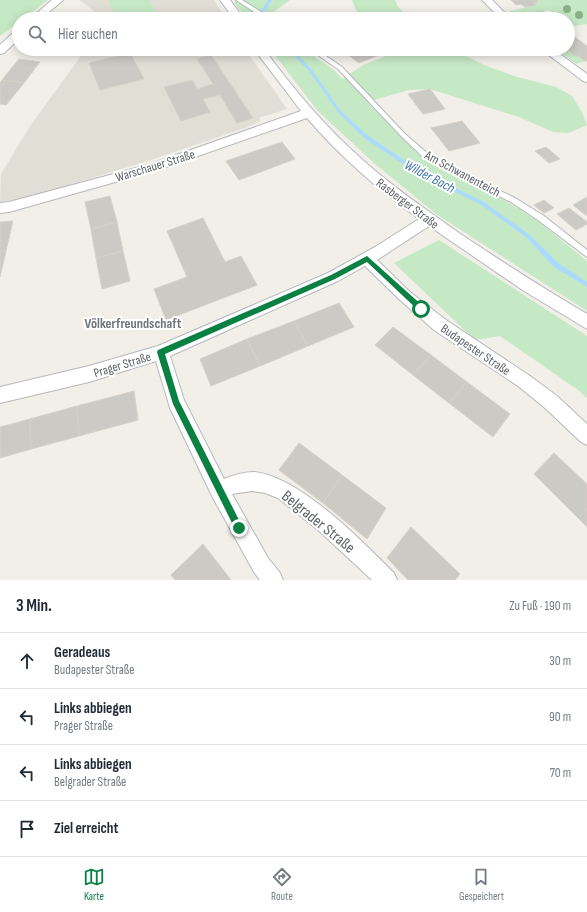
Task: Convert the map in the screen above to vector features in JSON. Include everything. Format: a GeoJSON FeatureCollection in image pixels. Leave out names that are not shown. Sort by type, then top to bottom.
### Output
{"type":"FeatureCollection","features":[{"type":"Feature","properties":{"kind":"street"},"geometry":{"type":"LineString","coordinates":[[43,12],[58,0]]}},
{"type":"Feature","properties":{"kind":"street"},"geometry":{"type":"LineString","coordinates":[[228,0],[235,12]]}},
{"type":"Feature","properties":{"kind":"street"},"geometry":{"type":"LineString","coordinates":[[487,0],[499,12]]}},
{"type":"Feature","properties":{"kind":"street"},"geometry":{"type":"LineString","coordinates":[[0,51],[12,40]]}},
{"type":"Feature","properties":{"kind":"street","name":"Rasberger Straße"},"geometry":{"type":"LineString","coordinates":[[264,56],[308,113],[338,144],[377,180],[429,219],[527,286],[587,322]]}},
{"type":"Feature","properties":{"kind":"street"},"geometry":{"type":"LineString","coordinates":[[556,56],[587,78]]}},
{"type":"Feature","properties":{"kind":"street","name":"Warschauer Straße"},"geometry":{"type":"LineString","coordinates":[[0,208],[9,207],[154,168],[308,113]]}},
{"type":"Feature","properties":{"kind":"street","name":"Prager Straße"},"geometry":{"type":"LineString","coordinates":[[0,395],[89,374],[161,352],[333,277],[367,259],[429,219]]}},
{"type":"Feature","properties":{"kind":"street","name":"Budapester Straße"},"geometry":{"type":"LineString","coordinates":[[367,259],[405,296],[440,325],[524,381],[550,402],[587,436]]}},
{"type":"Feature","properties":{"kind":"street"},"geometry":{"type":"LineString","coordinates":[[161,352],[176,402],[220,491],[261,565],[273,580]]}},
{"type":"Feature","properties":{"kind":"street","name":"Belgrader Straße"},"geometry":{"type":"LineString","coordinates":[[220,491],[232,484],[248,482],[273,486],[296,499],[336,532],[387,580]]}},
{"type":"Feature","properties":{"kind":"lane"},"geometry":{"type":"LineString","coordinates":[[238,0],[257,12]]}},
{"type":"Feature","properties":{"kind":"lane","name":"Am Schwanenteich"},"geometry":{"type":"LineString","coordinates":[[322,56],[340,68],[403,135],[424,154],[451,170],[518,204],[547,222],[587,254]]}},
{"type":"Feature","properties":{"kind":"shaded area"},"geometry":{"type":"Polygon","coordinates":[[[79,0],[214,0],[222,12],[95,12],[79,0]]]}},
{"type":"Feature","properties":{"kind":"shaded area"},"geometry":{"type":"Polygon","coordinates":[[[81,56],[250,56],[287,109],[259,118],[261,121],[245,128],[145,162],[22,199],[0,202],[1,174],[30,126],[81,56]]]}},
{"type":"Feature","properties":{"kind":"green space"},"geometry":{"type":"Polygon","coordinates":[[[0,0],[48,0],[32,12],[12,12],[12,27],[0,36],[0,0]]]}},
{"type":"Feature","properties":{"kind":"green space"},"geometry":{"type":"Polygon","coordinates":[[[108,0],[149,0],[156,12],[114,12],[108,0]]]}},
{"type":"Feature","properties":{"kind":"green space"},"geometry":{"type":"Polygon","coordinates":[[[236,0],[290,0],[273,12],[241,12],[234,3],[236,0]]]}},
{"type":"Feature","properties":{"kind":"green space"},"geometry":{"type":"Polygon","coordinates":[[[352,0],[395,0],[398,7],[403,12],[357,12],[352,0]]]}},
{"type":"Feature","properties":{"kind":"green space"},"geometry":{"type":"Polygon","coordinates":[[[536,0],[587,0],[587,24],[575,26],[575,12],[551,12],[549,10],[539,12],[507,12],[535,5],[533,3],[538,2],[536,0]]]}},
{"type":"Feature","properties":{"kind":"green space"},"geometry":{"type":"Polygon","coordinates":[[[275,56],[313,56],[334,70],[342,79],[363,65],[385,56],[466,56],[484,65],[514,76],[556,87],[572,96],[582,112],[587,125],[569,133],[553,132],[519,117],[430,89],[409,90],[367,102],[421,157],[449,174],[513,205],[538,221],[587,261],[587,311],[436,214],[374,163],[318,111],[275,56]]]}},
{"type":"Feature","properties":{"kind":"green space"},"geometry":{"type":"Polygon","coordinates":[[[565,56],[578,56],[585,61],[576,64],[565,56]]]}},
{"type":"Feature","properties":{"kind":"green space"},"geometry":{"type":"Polygon","coordinates":[[[439,240],[587,336],[587,398],[578,390],[500,336],[475,340],[394,263],[439,240]]]}},
{"type":"Feature","properties":{"kind":"building"},"geometry":{"type":"Polygon","coordinates":[[[511,0],[536,0],[538,2],[533,3],[536,5],[525,7],[521,4],[516,5],[511,0]]]}},
{"type":"Feature","properties":{"kind":"building"},"geometry":{"type":"Polygon","coordinates":[[[575,37],[587,46],[587,61],[578,56],[576,57],[575,37]]]}},
{"type":"Feature","properties":{"kind":"building"},"geometry":{"type":"Polygon","coordinates":[[[118,56],[132,56],[144,79],[100,90],[89,63],[118,56]]]}},
{"type":"Feature","properties":{"kind":"building"},"geometry":{"type":"Polygon","coordinates":[[[212,56],[253,118],[237,123],[220,95],[203,99],[210,112],[181,121],[164,87],[192,80],[197,89],[213,84],[197,59],[212,56]]]}},
{"type":"Feature","properties":{"kind":"building"},"geometry":{"type":"Polygon","coordinates":[[[350,56],[376,56],[359,63],[350,56]]]}},
{"type":"Feature","properties":{"kind":"building"},"geometry":{"type":"Polygon","coordinates":[[[19,59],[40,62],[24,83],[2,80],[19,59]]]}},
{"type":"Feature","properties":{"kind":"building"},"geometry":{"type":"Polygon","coordinates":[[[2,80],[24,83],[6,105],[0,104],[0,83],[2,80]]]}},
{"type":"Feature","properties":{"kind":"building"},"geometry":{"type":"Polygon","coordinates":[[[430,89],[445,109],[423,114],[408,94],[430,89]]]}},
{"type":"Feature","properties":{"kind":"building"},"geometry":{"type":"Polygon","coordinates":[[[462,121],[480,143],[449,151],[431,128],[462,121]]]}},
{"type":"Feature","properties":{"kind":"building"},"geometry":{"type":"Polygon","coordinates":[[[282,142],[295,159],[239,180],[226,161],[282,142]]]}},
{"type":"Feature","properties":{"kind":"building"},"geometry":{"type":"Polygon","coordinates":[[[546,147],[560,159],[549,163],[535,151],[546,147]]]}},
{"type":"Feature","properties":{"kind":"building"},"geometry":{"type":"Polygon","coordinates":[[[110,196],[117,222],[91,229],[85,202],[110,196]]]}},
{"type":"Feature","properties":{"kind":"building"},"geometry":{"type":"Polygon","coordinates":[[[587,197],[587,216],[573,205],[587,197]]]}},
{"type":"Feature","properties":{"kind":"building"},"geometry":{"type":"Polygon","coordinates":[[[544,200],[554,208],[544,213],[534,205],[544,200]]]}},
{"type":"Feature","properties":{"kind":"building"},"geometry":{"type":"Polygon","coordinates":[[[569,208],[587,222],[587,224],[576,230],[557,214],[569,208]]]}},
{"type":"Feature","properties":{"kind":"building"},"geometry":{"type":"Polygon","coordinates":[[[203,218],[225,262],[241,256],[257,285],[166,320],[154,289],[187,277],[167,231],[203,218]]]}},
{"type":"Feature","properties":{"kind":"building"},"geometry":{"type":"Polygon","coordinates":[[[13,221],[6,251],[0,251],[0,222],[13,221]]]}},
{"type":"Feature","properties":{"kind":"building"},"geometry":{"type":"Polygon","coordinates":[[[117,222],[123,251],[96,258],[91,229],[117,222]]]}},
{"type":"Feature","properties":{"kind":"building"},"geometry":{"type":"Polygon","coordinates":[[[0,251],[6,251],[0,277],[0,251]]]}},
{"type":"Feature","properties":{"kind":"building"},"geometry":{"type":"Polygon","coordinates":[[[123,251],[130,281],[102,289],[96,258],[123,251]]]}},
{"type":"Feature","properties":{"kind":"building"},"geometry":{"type":"Polygon","coordinates":[[[339,303],[354,327],[308,346],[294,321],[339,303]]]}},
{"type":"Feature","properties":{"kind":"building"},"geometry":{"type":"Polygon","coordinates":[[[294,321],[308,346],[260,366],[247,339],[294,321]]]}},
{"type":"Feature","properties":{"kind":"building"},"geometry":{"type":"Polygon","coordinates":[[[393,327],[431,355],[413,375],[375,345],[393,327]]]}},
{"type":"Feature","properties":{"kind":"building"},"geometry":{"type":"Polygon","coordinates":[[[247,339],[260,366],[211,386],[200,359],[247,339]]]}},
{"type":"Feature","properties":{"kind":"building"},"geometry":{"type":"Polygon","coordinates":[[[431,355],[467,382],[449,403],[413,375],[431,355]]]}},
{"type":"Feature","properties":{"kind":"building"},"geometry":{"type":"Polygon","coordinates":[[[467,382],[510,414],[493,437],[449,403],[467,382]]]}},
{"type":"Feature","properties":{"kind":"building"},"geometry":{"type":"Polygon","coordinates":[[[134,391],[138,420],[79,436],[77,406],[134,391]]]}},
{"type":"Feature","properties":{"kind":"building"},"geometry":{"type":"Polygon","coordinates":[[[77,406],[79,436],[31,449],[30,419],[77,406]]]}},
{"type":"Feature","properties":{"kind":"building"},"geometry":{"type":"Polygon","coordinates":[[[30,419],[31,449],[0,458],[0,427],[30,419]]]}},
{"type":"Feature","properties":{"kind":"building"},"geometry":{"type":"Polygon","coordinates":[[[299,443],[342,475],[323,503],[279,470],[299,443]]]}},
{"type":"Feature","properties":{"kind":"building"},"geometry":{"type":"Polygon","coordinates":[[[554,453],[587,484],[587,509],[578,518],[534,474],[554,453]]]}},
{"type":"Feature","properties":{"kind":"building"},"geometry":{"type":"Polygon","coordinates":[[[342,475],[386,508],[367,539],[323,503],[342,475]]]}},
{"type":"Feature","properties":{"kind":"building"},"geometry":{"type":"Polygon","coordinates":[[[587,509],[587,527],[578,518],[587,509]]]}},
{"type":"Feature","properties":{"kind":"building"},"geometry":{"type":"Polygon","coordinates":[[[411,527],[460,574],[455,580],[408,580],[387,558],[411,527]]]}},
{"type":"Feature","properties":{"kind":"building"},"geometry":{"type":"Polygon","coordinates":[[[203,544],[231,580],[175,580],[171,575],[203,544]]]}},
{"type":"Feature","properties":{"kind":"waterway","name":"Wilder Bach"},"geometry":{"type":"LineString","coordinates":[[263,11],[270,0]]}},
{"type":"Feature","properties":{"kind":"waterway","name":"Wilder Bach"},"geometry":{"type":"LineString","coordinates":[[297,56],[311,71],[339,111],[365,136],[402,161],[447,186],[482,203],[529,237],[556,265],[587,285]]}},
{"type":"Feature","properties":{"kind":"district","name":"Völkerfreundschaft"},"geometry":{"type":"Point","coordinates":[133,323]}},
{"type":"Feature","properties":{"kind":"route"},"geometry":{"type":"LineString","coordinates":[[239,528],[176,402],[161,352],[269,306],[333,277],[367,259],[378,268],[405,296],[421,309]]}}]}
